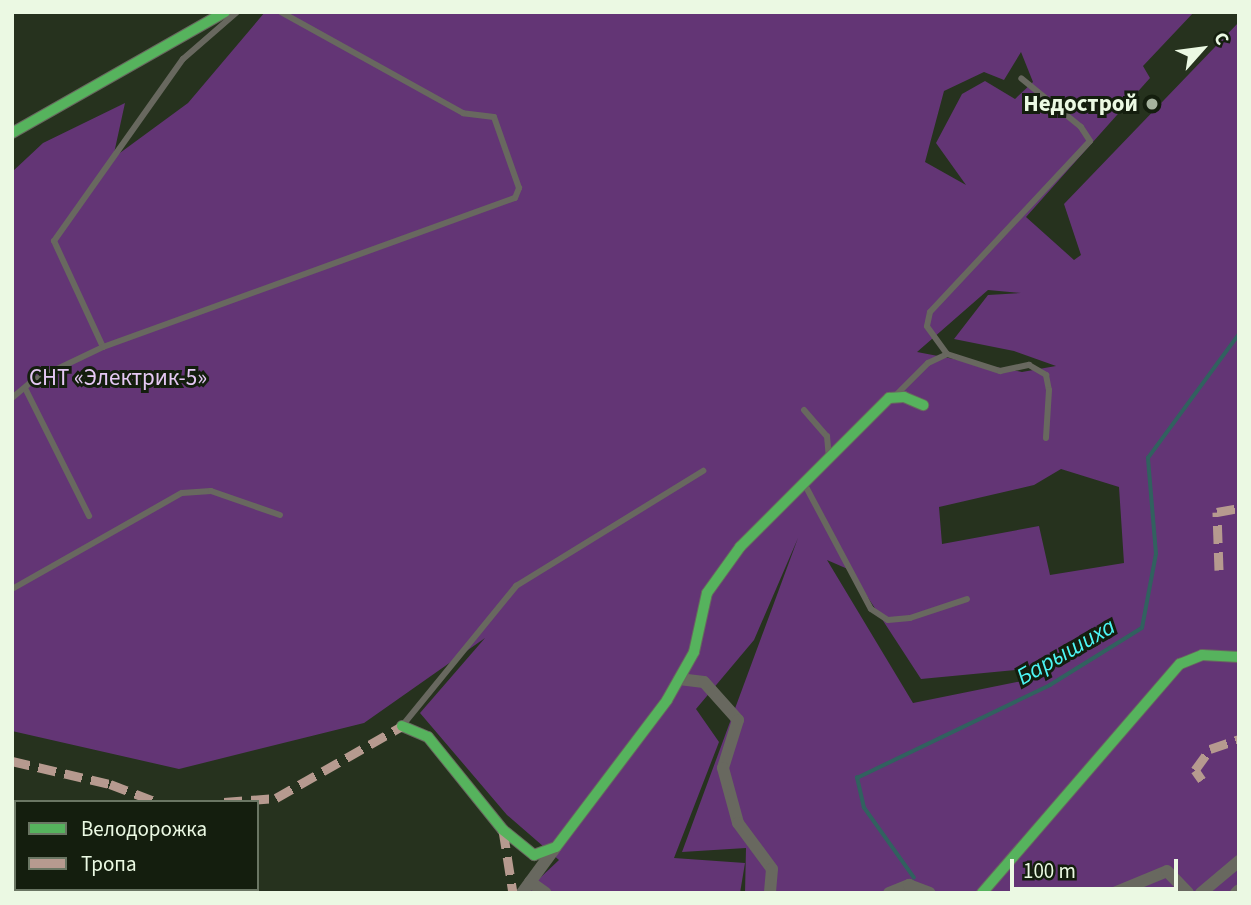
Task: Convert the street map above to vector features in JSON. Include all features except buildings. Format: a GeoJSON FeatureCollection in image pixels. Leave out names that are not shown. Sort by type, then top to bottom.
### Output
{"type":"FeatureCollection","features":[{"type":"Feature","properties":{"kind":"street"},"geometry":{"type":"LineString","coordinates":[[12,133],[225,12]]}},
{"type":"Feature","properties":{"kind":"street"},"geometry":{"type":"LineString","coordinates":[[530,882],[679,679],[694,652],[707,593],[753,531],[805,485],[889,398],[904,397],[923,405]]}},
{"type":"Feature","properties":{"kind":"street"},"geometry":{"type":"LineString","coordinates":[[982,893],[1180,664],[1202,655],[1239,657]]}},
{"type":"Feature","properties":{"kind":"street"},"geometry":{"type":"LineString","coordinates":[[679,679],[704,682],[737,720],[723,768],[738,823],[772,869],[770,893]]}},
{"type":"Feature","properties":{"kind":"street"},"geometry":{"type":"LineString","coordinates":[[402,726],[428,737],[503,830],[534,855]]}},
{"type":"Feature","properties":{"kind":"street"},"geometry":{"type":"LineString","coordinates":[[534,855],[556,848]]}},
{"type":"Feature","properties":{"kind":"street"},"geometry":{"type":"LineString","coordinates":[[530,882],[534,855]]}},
{"type":"Feature","properties":{"kind":"street"},"geometry":{"type":"LineString","coordinates":[[1201,893],[1239,860]]}},
{"type":"Feature","properties":{"kind":"street"},"geometry":{"type":"LineString","coordinates":[[1114,893],[1167,871],[1188,893]]}},
{"type":"Feature","properties":{"kind":"street"},"geometry":{"type":"LineString","coordinates":[[530,882],[547,893]]}},
{"type":"Feature","properties":{"kind":"street"},"geometry":{"type":"LineString","coordinates":[[889,893],[909,885],[930,893]]}},
{"type":"Feature","properties":{"kind":"lane"},"geometry":{"type":"LineString","coordinates":[[103,347],[54,241],[183,59],[237,12]]}},
{"type":"Feature","properties":{"kind":"lane"},"geometry":{"type":"LineString","coordinates":[[12,398],[26,390],[32,381],[103,347],[507,203],[518,194],[494,117],[463,113],[281,12]]}},
{"type":"Feature","properties":{"kind":"lane"},"geometry":{"type":"LineString","coordinates":[[1021,78],[1081,127],[1090,141],[930,312],[927,326],[947,354],[1000,371],[1029,365],[1046,375],[1046,438]]}},
{"type":"Feature","properties":{"kind":"lane"},"geometry":{"type":"LineString","coordinates":[[889,398],[903,391],[928,363],[947,354]]}},
{"type":"Feature","properties":{"kind":"lane"},"geometry":{"type":"LineString","coordinates":[[26,390],[89,516]]}},
{"type":"Feature","properties":{"kind":"lane"},"geometry":{"type":"LineString","coordinates":[[804,410],[827,436],[829,459]]}},
{"type":"Feature","properties":{"kind":"lane"},"geometry":{"type":"LineString","coordinates":[[402,726],[516,586],[703,471]]}},
{"type":"Feature","properties":{"kind":"lane"},"geometry":{"type":"LineString","coordinates":[[805,485],[871,609],[888,620],[910,618],[967,599]]}},
{"type":"Feature","properties":{"kind":"lane"},"geometry":{"type":"LineString","coordinates":[[12,589],[182,493],[211,491],[281,515]]}},
{"type":"Feature","properties":{"kind":"green space","name":"СНТ «Электрик-5»"},"geometry":{"type":"Polygon","coordinates":[[[265,12],[1194,12],[1143,66],[1150,78],[1026,217],[1074,260],[1081,255],[1064,204],[1239,22],[1239,893],[745,893],[746,848],[682,852],[798,538],[754,640],[696,709],[719,742],[674,858],[745,863],[740,893],[524,893],[559,860],[507,815],[420,713],[485,638],[364,723],[179,769],[12,731],[12,172],[43,143],[125,103],[113,158],[188,103],[265,12]],[[1021,52],[1004,80],[984,72],[944,91],[925,162],[966,185],[936,143],[962,94],[985,81],[1015,99],[1033,82],[1021,52]],[[988,290],[917,352],[1022,372],[1056,366],[1014,351],[954,339],[988,295],[1021,293],[988,290]],[[1061,469],[1034,485],[939,507],[942,544],[1039,526],[1050,575],[1124,563],[1119,487],[1061,469]],[[827,560],[913,703],[1037,678],[1036,668],[921,679],[850,570],[827,560]]]}},
{"type":"Feature","properties":{"kind":"waterway","name":"Барышиха"},"geometry":{"type":"LineString","coordinates":[[914,878],[864,808],[857,778],[1050,685],[1142,628],[1156,554],[1148,458],[1239,334]]}},
{"type":"Feature","properties":{"kind":"marked path"},"geometry":{"type":"LineString","coordinates":[[1219,570],[1217,512],[1239,508]]}},
{"type":"Feature","properties":{"kind":"marked path"},"geometry":{"type":"LineString","coordinates":[[250,800],[276,798],[402,726]]}},
{"type":"Feature","properties":{"kind":"marked path"},"geometry":{"type":"LineString","coordinates":[[1202,780],[1195,770],[1210,749],[1239,739]]}},
{"type":"Feature","properties":{"kind":"marked path"},"geometry":{"type":"LineString","coordinates":[[12,761],[110,784],[152,800]]}},
{"type":"Feature","properties":{"kind":"marked path"},"geometry":{"type":"LineString","coordinates":[[503,830],[513,893]]}},
{"type":"Feature","properties":{"kind":"cycle path"},"geometry":{"type":"LineString","coordinates":[[12,133],[225,12]]}},
{"type":"Feature","properties":{"kind":"cycle path"},"geometry":{"type":"LineString","coordinates":[[402,726],[428,737],[503,830],[534,855],[556,847],[667,700],[694,652],[707,593],[740,547],[889,398],[904,397],[923,405]]}},
{"type":"Feature","properties":{"kind":"cycle path"},"geometry":{"type":"LineString","coordinates":[[982,893],[1180,664],[1202,655],[1239,657]]}},
{"type":"Feature","properties":{"kind":"place","name":"Недострой"},"geometry":{"type":"Point","coordinates":[1152,104]}}]}
